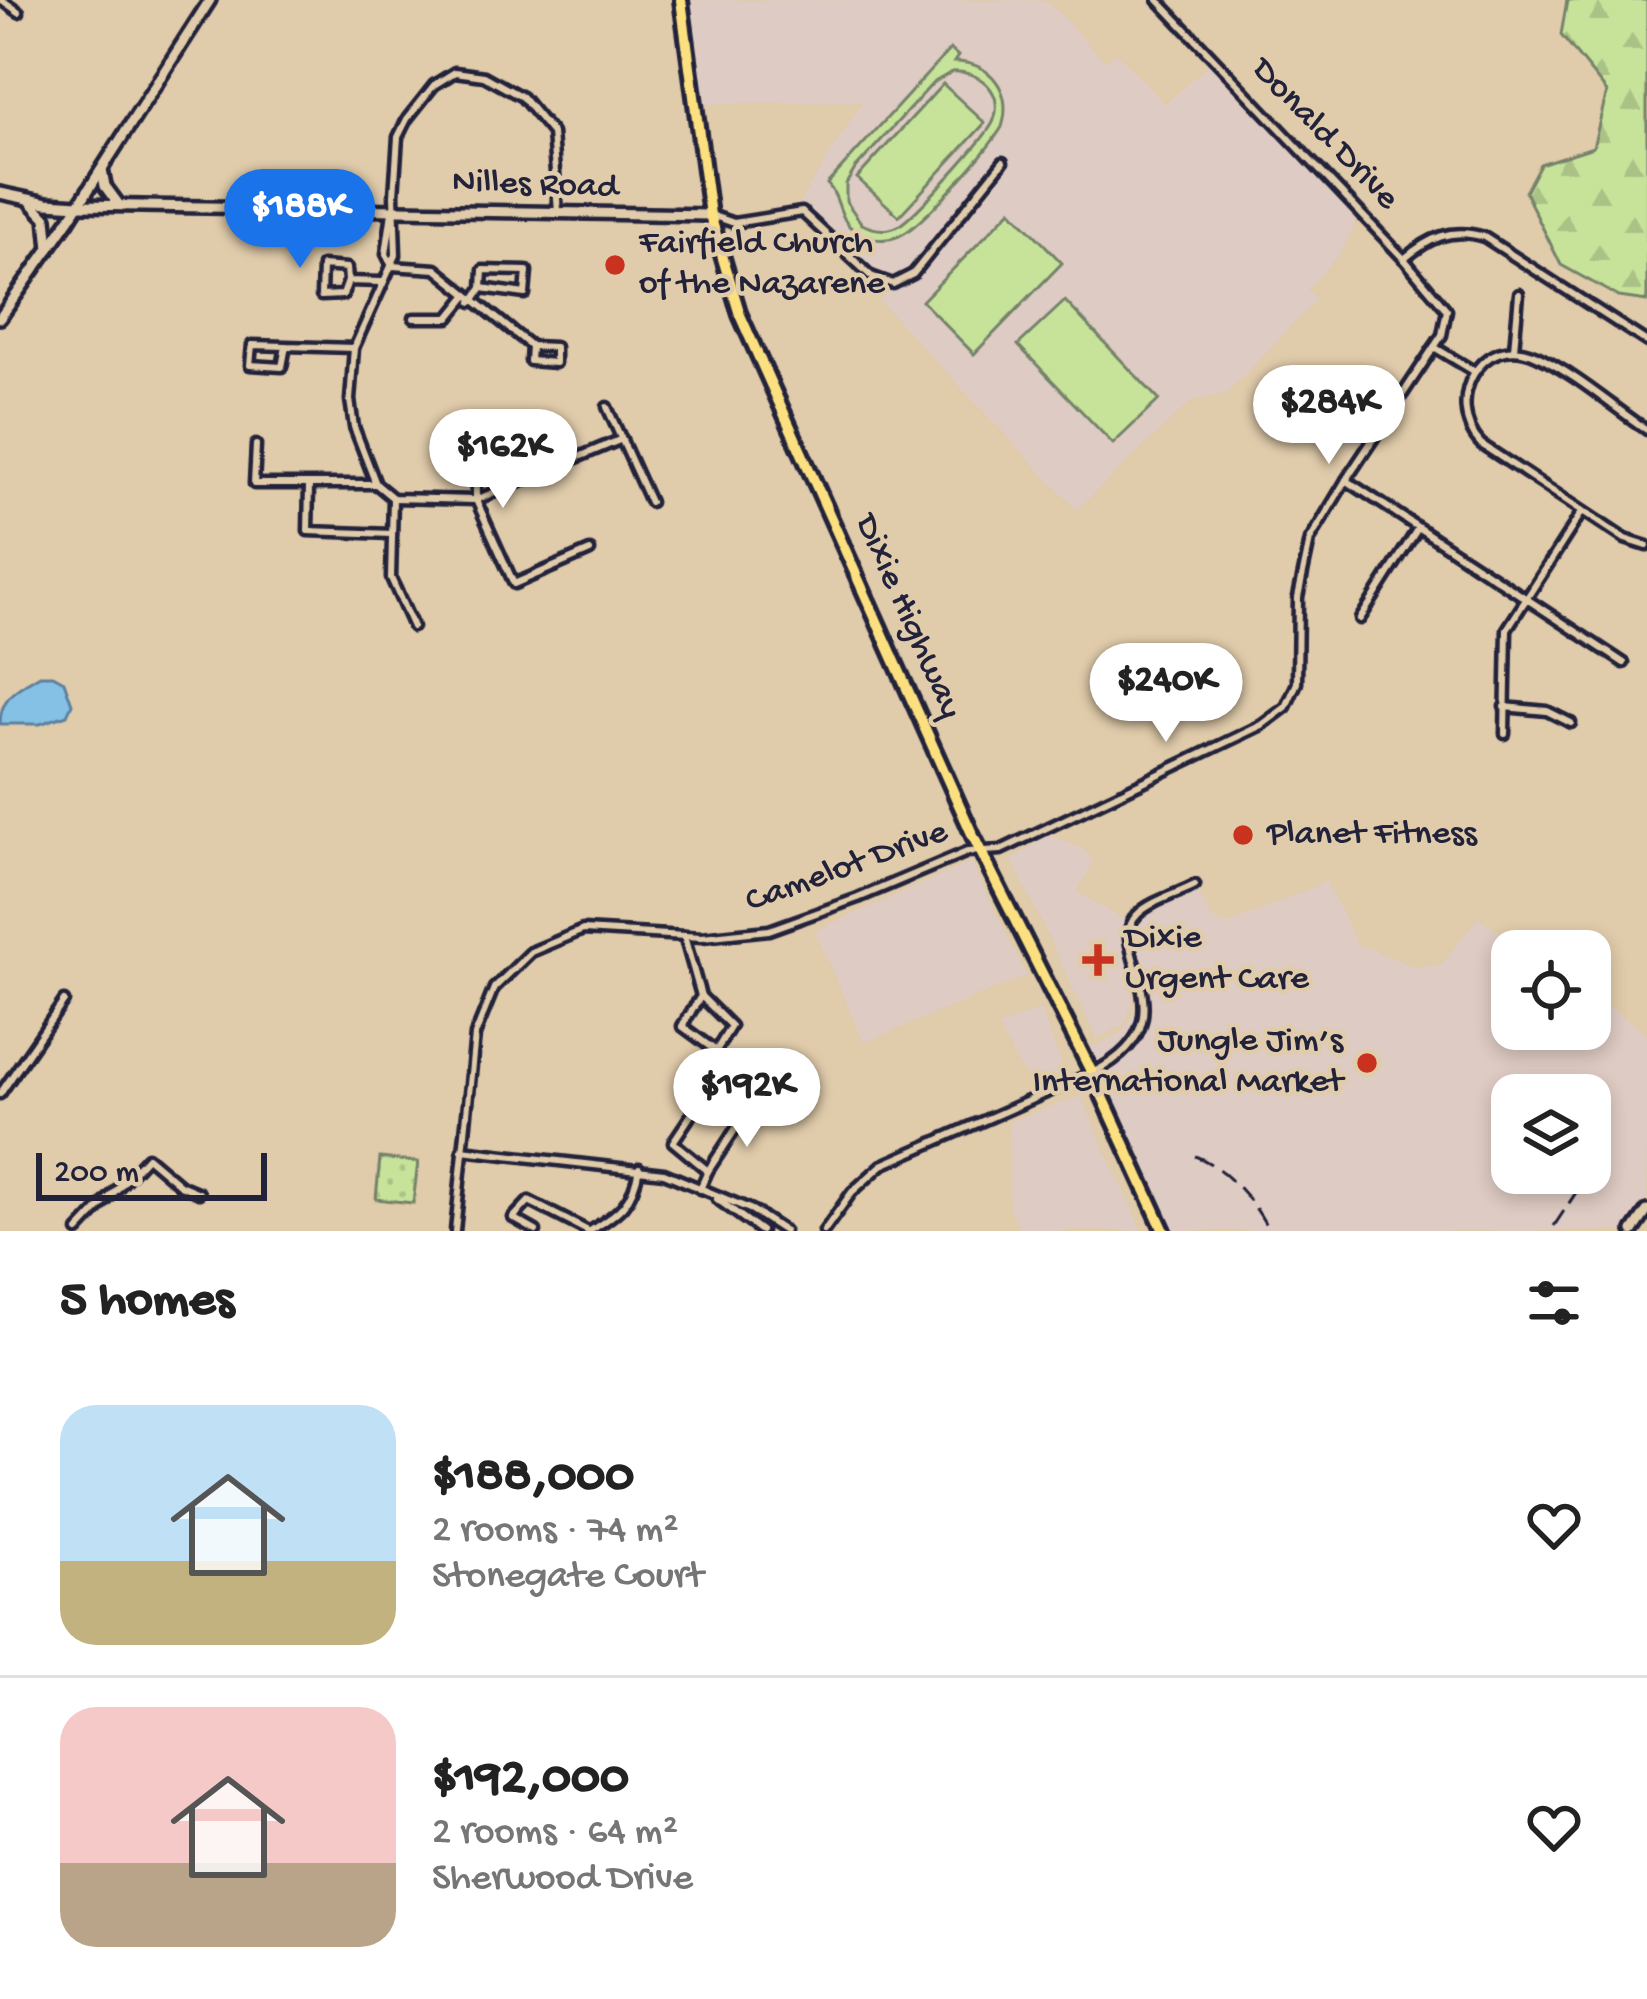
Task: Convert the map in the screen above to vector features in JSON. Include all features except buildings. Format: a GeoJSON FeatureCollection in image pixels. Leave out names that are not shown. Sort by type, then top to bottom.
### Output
{"type":"FeatureCollection","features":[{"type":"Feature","properties":{"kind":"main road","name":"Dixie Highway"},"geometry":{"type":"LineString","coordinates":[[681,0],[710,215],[747,332],[982,852],[1164,1231]]}},
{"type":"Feature","properties":{"kind":"street"},"geometry":{"type":"LineString","coordinates":[[2,0],[19,12]]}},
{"type":"Feature","properties":{"kind":"street"},"geometry":{"type":"LineString","coordinates":[[0,318],[79,205],[210,0]]}},
{"type":"Feature","properties":{"kind":"street","name":"Donald Drive"},"geometry":{"type":"LineString","coordinates":[[1158,0],[1447,310],[1448,321],[1434,347]]}},
{"type":"Feature","properties":{"kind":"street"},"geometry":{"type":"LineString","coordinates":[[392,266],[386,254],[398,137],[407,118],[434,86],[455,72],[484,76],[522,97],[539,113],[552,133],[558,215]]}},
{"type":"Feature","properties":{"kind":"street"},"geometry":{"type":"LineString","coordinates":[[710,215],[734,223],[802,212],[871,276],[893,284],[914,274],[1004,162]]}},
{"type":"Feature","properties":{"kind":"street"},"geometry":{"type":"LineString","coordinates":[[102,169],[105,186],[119,206]]}},
{"type":"Feature","properties":{"kind":"street","name":"Nilles Road"},"geometry":{"type":"LineString","coordinates":[[0,193],[79,205],[710,215]]}},
{"type":"Feature","properties":{"kind":"street"},"geometry":{"type":"LineString","coordinates":[[27,199],[46,218],[49,249]]}},
{"type":"Feature","properties":{"kind":"street"},"geometry":{"type":"LineString","coordinates":[[1404,259],[1438,235],[1470,232],[1647,342]]}},
{"type":"Feature","properties":{"kind":"street"},"geometry":{"type":"LineString","coordinates":[[322,266],[347,268],[348,281],[343,296],[321,296],[322,266]]}},
{"type":"Feature","properties":{"kind":"street"},"geometry":{"type":"LineString","coordinates":[[392,266],[354,348],[350,400],[354,427],[376,484],[393,498],[476,500],[622,439]]}},
{"type":"Feature","properties":{"kind":"street"},"geometry":{"type":"LineString","coordinates":[[392,266],[436,269],[531,346],[555,347],[555,363],[530,361],[531,346]]}},
{"type":"Feature","properties":{"kind":"street"},"geometry":{"type":"LineString","coordinates":[[414,318],[449,318],[482,288],[483,270],[527,271],[525,294],[482,288]]}},
{"type":"Feature","properties":{"kind":"street"},"geometry":{"type":"LineString","coordinates":[[348,281],[381,282]]}},
{"type":"Feature","properties":{"kind":"street"},"geometry":{"type":"LineString","coordinates":[[1514,350],[1519,294]]}},
{"type":"Feature","properties":{"kind":"street"},"geometry":{"type":"LineString","coordinates":[[286,346],[282,367],[250,365],[252,344],[354,348]]}},
{"type":"Feature","properties":{"kind":"street"},"geometry":{"type":"LineString","coordinates":[[1472,370],[1434,347],[1346,480],[1624,663]]}},
{"type":"Feature","properties":{"kind":"street"},"geometry":{"type":"LineString","coordinates":[[1647,430],[1537,356],[1514,350],[1495,354],[1472,370],[1464,413],[1468,431],[1582,512],[1625,539],[1647,546]]}},
{"type":"Feature","properties":{"kind":"street"},"geometry":{"type":"LineString","coordinates":[[607,407],[650,502]]}},
{"type":"Feature","properties":{"kind":"street"},"geometry":{"type":"LineString","coordinates":[[475,424],[476,500],[514,584],[590,551]]}},
{"type":"Feature","properties":{"kind":"street"},"geometry":{"type":"LineString","coordinates":[[256,445],[254,484],[376,484]]}},
{"type":"Feature","properties":{"kind":"street","name":"Camelot Drive"},"geometry":{"type":"LineString","coordinates":[[455,1231],[475,1035],[486,1001],[505,974],[544,944],[583,930],[684,936],[769,930],[967,852],[1001,850],[1262,725],[1286,706],[1297,683],[1298,597],[1304,560],[1318,524],[1346,480]]}},
{"type":"Feature","properties":{"kind":"street"},"geometry":{"type":"LineString","coordinates":[[310,485],[308,531],[392,534]]}},
{"type":"Feature","properties":{"kind":"street"},"geometry":{"type":"LineString","coordinates":[[393,498],[391,578],[413,627]]}},
{"type":"Feature","properties":{"kind":"street"},"geometry":{"type":"LineString","coordinates":[[1505,734],[1507,629],[1582,512]]}},
{"type":"Feature","properties":{"kind":"street"},"geometry":{"type":"LineString","coordinates":[[1360,619],[1418,528]]}},
{"type":"Feature","properties":{"kind":"street"},"geometry":{"type":"LineString","coordinates":[[1504,707],[1547,711],[1571,723]]}},
{"type":"Feature","properties":{"kind":"street"},"geometry":{"type":"LineString","coordinates":[[824,1231],[852,1192],[882,1165],[1092,1073],[1124,1054],[1141,1024],[1144,991],[1128,945],[1134,917],[1195,885]]}},
{"type":"Feature","properties":{"kind":"street"},"geometry":{"type":"LineString","coordinates":[[684,936],[701,996],[731,1026],[716,1051]]}},
{"type":"Feature","properties":{"kind":"street"},"geometry":{"type":"LineString","coordinates":[[701,996],[682,1026],[716,1051],[721,1070],[673,1142],[708,1171]]}},
{"type":"Feature","properties":{"kind":"street"},"geometry":{"type":"LineString","coordinates":[[0,1094],[64,1001]]}},
{"type":"Feature","properties":{"kind":"street"},"geometry":{"type":"LineString","coordinates":[[700,1189],[759,1093]]}},
{"type":"Feature","properties":{"kind":"street"},"geometry":{"type":"LineString","coordinates":[[462,1150],[664,1173],[752,1210],[784,1231]]}},
{"type":"Feature","properties":{"kind":"street"},"geometry":{"type":"LineString","coordinates":[[78,1231],[147,1156],[180,1185],[199,1193]]}},
{"type":"Feature","properties":{"kind":"street"},"geometry":{"type":"LineString","coordinates":[[536,1231],[513,1218],[529,1201],[589,1231],[628,1204],[639,1168]]}},
{"type":"Feature","properties":{"kind":"street"},"geometry":{"type":"LineString","coordinates":[[710,1193],[761,1231]]}},
{"type":"Feature","properties":{"kind":"street"},"geometry":{"type":"LineString","coordinates":[[1633,1231],[1647,1210]]}},
{"type":"Feature","properties":{"kind":"shaded area"},"geometry":{"type":"Polygon","coordinates":[[[683,0],[1046,0],[1105,61],[1116,52],[1165,104],[1214,59],[1357,211],[1354,228],[1342,251],[1307,290],[1317,299],[1226,394],[1192,401],[1077,510],[880,302],[880,282],[802,212],[794,211],[863,101],[696,104],[683,0]]]}},
{"type":"Feature","properties":{"kind":"shaded area","name":"Jungle Jim’s International Market"},"geometry":{"type":"Polygon","coordinates":[[[1049,834],[1085,850],[1093,863],[1077,892],[1122,918],[1127,942],[1141,911],[1195,885],[1212,918],[1228,925],[1326,881],[1357,944],[1416,967],[1441,965],[1478,917],[1497,930],[1491,930],[1491,1050],[1611,1050],[1611,1008],[1647,1033],[1647,1211],[1633,1231],[1164,1231],[1082,1052],[1122,1032],[1144,998],[1127,947],[1133,1003],[1123,1026],[1097,1039],[1012,860],[1049,834]]]}},
{"type":"Feature","properties":{"kind":"shaded area"},"geometry":{"type":"Polygon","coordinates":[[[971,862],[1027,976],[864,1043],[815,931],[971,862]]]}},
{"type":"Feature","properties":{"kind":"shaded area"},"geometry":{"type":"Polygon","coordinates":[[[1040,1009],[1066,1075],[1034,1091],[997,1027],[1040,1009]]]}},
{"type":"Feature","properties":{"kind":"shaded area"},"geometry":{"type":"Polygon","coordinates":[[[1081,1096],[1142,1231],[1020,1231],[1009,1207],[1009,1121],[1081,1096]]]}},
{"type":"Feature","properties":{"kind":"green space"},"geometry":{"type":"Polygon","coordinates":[[[1567,0],[1647,0],[1647,301],[1619,297],[1561,265],[1525,192],[1540,164],[1593,147],[1607,92],[1561,35],[1567,0]]]}},
{"type":"Feature","properties":{"kind":"green space"},"geometry":{"type":"Polygon","coordinates":[[[950,49],[958,56],[954,62],[979,67],[996,81],[1004,102],[1002,127],[954,187],[909,230],[888,239],[855,231],[827,184],[950,49]],[[962,72],[933,83],[855,169],[846,184],[846,201],[862,224],[884,230],[906,220],[989,128],[996,110],[992,92],[980,79],[962,72]]]}},
{"type":"Feature","properties":{"kind":"green space"},"geometry":{"type":"Polygon","coordinates":[[[943,84],[985,123],[899,216],[857,178],[943,84]]]}},
{"type":"Feature","properties":{"kind":"green space"},"geometry":{"type":"Polygon","coordinates":[[[1011,210],[1062,263],[974,354],[922,301],[1011,210]]]}},
{"type":"Feature","properties":{"kind":"green space"},"geometry":{"type":"Polygon","coordinates":[[[1065,301],[1159,400],[1113,444],[1018,345],[1065,301]]]}},
{"type":"Feature","properties":{"kind":"green space"},"geometry":{"type":"Polygon","coordinates":[[[380,1158],[418,1162],[413,1203],[376,1199],[380,1158]]]}},
{"type":"Feature","properties":{"kind":"water"},"geometry":{"type":"Polygon","coordinates":[[[40,675],[64,681],[72,704],[67,715],[40,724],[0,724],[7,700],[40,675]]]}},
{"type":"Feature","properties":{"kind":"railway"},"geometry":{"type":"LineString","coordinates":[[1195,1156],[1238,1187],[1269,1231]]}},
{"type":"Feature","properties":{"kind":"railway"},"geometry":{"type":"LineString","coordinates":[[1554,1226],[1575,1194]]}},
{"type":"Feature","properties":{"kind":"place","name":"Fairfield Church of the Nazarene"},"geometry":{"type":"Point","coordinates":[615,265]}},
{"type":"Feature","properties":{"kind":"place","name":"Planet Fitness"},"geometry":{"type":"Point","coordinates":[1243,835]}},
{"type":"Feature","properties":{"kind":"place","name":"Dixie Urgent Care"},"geometry":{"type":"Point","coordinates":[1098,960]}},
{"type":"Feature","properties":{"kind":"place","name":"Jungle Jim’s International Market"},"geometry":{"type":"Point","coordinates":[1367,1063]}}]}
